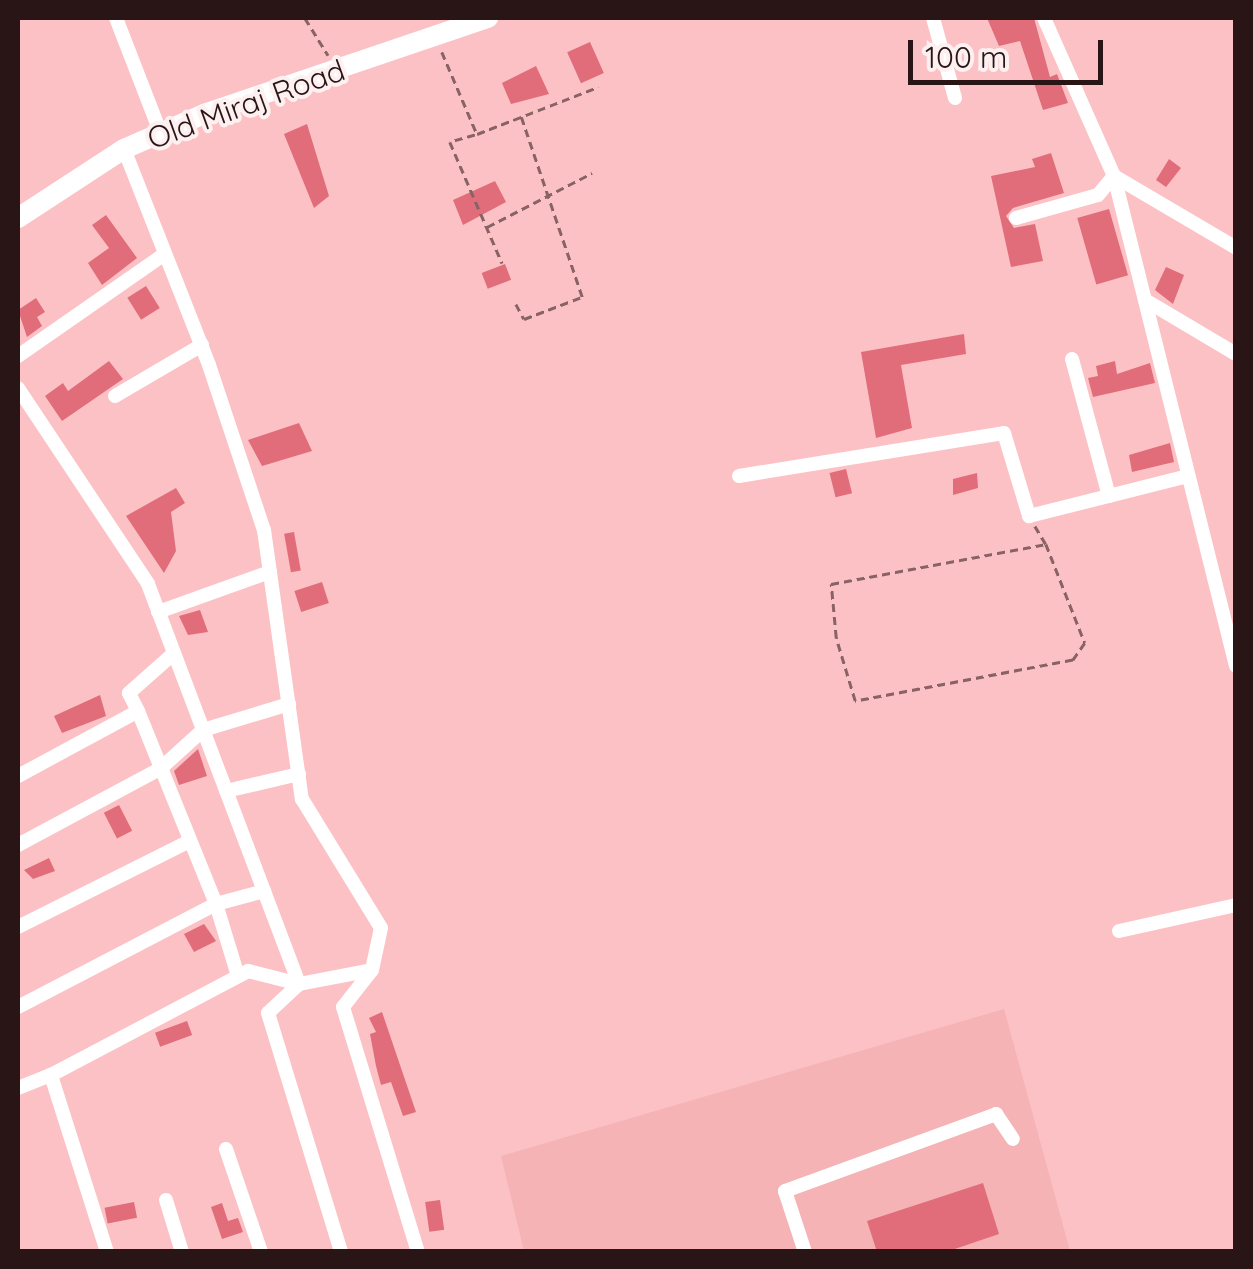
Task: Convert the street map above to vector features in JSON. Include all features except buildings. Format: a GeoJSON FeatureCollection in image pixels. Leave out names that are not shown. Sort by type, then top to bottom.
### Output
{"type":"FeatureCollection","features":[{"type":"Feature","properties":{"kind":"main road","name":"Old Miraj Road"},"geometry":{"type":"LineString","coordinates":[[18,218],[124,149],[336,69],[488,18]]}},
{"type":"Feature","properties":{"kind":"street"},"geometry":{"type":"LineString","coordinates":[[116,18],[161,134]]}},
{"type":"Feature","properties":{"kind":"street"},"geometry":{"type":"LineString","coordinates":[[933,18],[956,98]]}},
{"type":"Feature","properties":{"kind":"street"},"geometry":{"type":"LineString","coordinates":[[1044,18],[1114,176],[1236,666]]}},
{"type":"Feature","properties":{"kind":"street"},"geometry":{"type":"LineString","coordinates":[[124,149],[202,346],[264,530],[302,799],[381,928],[372,970],[343,1007],[418,1252]]}},
{"type":"Feature","properties":{"kind":"street"},"geometry":{"type":"LineString","coordinates":[[1016,218],[1098,195],[1114,176]]}},
{"type":"Feature","properties":{"kind":"street"},"geometry":{"type":"LineString","coordinates":[[1114,176],[1236,248]]}},
{"type":"Feature","properties":{"kind":"street"},"geometry":{"type":"LineString","coordinates":[[18,356],[164,254]]}},
{"type":"Feature","properties":{"kind":"street"},"geometry":{"type":"LineString","coordinates":[[1144,300],[1236,354]]}},
{"type":"Feature","properties":{"kind":"street"},"geometry":{"type":"LineString","coordinates":[[115,396],[202,346]]}},
{"type":"Feature","properties":{"kind":"street"},"geometry":{"type":"LineString","coordinates":[[1072,359],[1109,496]]}},
{"type":"Feature","properties":{"kind":"street"},"geometry":{"type":"LineString","coordinates":[[18,388],[148,584],[299,984]]}},
{"type":"Feature","properties":{"kind":"street"},"geometry":{"type":"LineString","coordinates":[[739,476],[1004,433],[1029,516],[1188,476]]}},
{"type":"Feature","properties":{"kind":"street"},"geometry":{"type":"LineString","coordinates":[[158,612],[270,572]]}},
{"type":"Feature","properties":{"kind":"street"},"geometry":{"type":"LineString","coordinates":[[174,653],[129,693],[216,904],[238,976]]}},
{"type":"Feature","properties":{"kind":"street"},"geometry":{"type":"LineString","coordinates":[[18,846],[160,769],[203,730],[289,704]]}},
{"type":"Feature","properties":{"kind":"street"},"geometry":{"type":"LineString","coordinates":[[18,776],[138,711]]}},
{"type":"Feature","properties":{"kind":"street"},"geometry":{"type":"LineString","coordinates":[[226,792],[299,774]]}},
{"type":"Feature","properties":{"kind":"street"},"geometry":{"type":"LineString","coordinates":[[18,928],[190,841]]}},
{"type":"Feature","properties":{"kind":"street"},"geometry":{"type":"LineString","coordinates":[[18,1007],[216,904],[264,891]]}},
{"type":"Feature","properties":{"kind":"street"},"geometry":{"type":"LineString","coordinates":[[1119,931],[1236,905]]}},
{"type":"Feature","properties":{"kind":"street"},"geometry":{"type":"LineString","coordinates":[[18,1088],[51,1075],[248,971],[299,984],[372,970]]}},
{"type":"Feature","properties":{"kind":"street"},"geometry":{"type":"LineString","coordinates":[[299,984],[268,1013],[340,1252]]}},
{"type":"Feature","properties":{"kind":"street"},"geometry":{"type":"LineString","coordinates":[[51,1075],[107,1252]]}},
{"type":"Feature","properties":{"kind":"street"},"geometry":{"type":"LineString","coordinates":[[805,1252],[786,1191],[996,1114],[1013,1139]]}},
{"type":"Feature","properties":{"kind":"street"},"geometry":{"type":"LineString","coordinates":[[226,1149],[261,1252]]}},
{"type":"Feature","properties":{"kind":"street"},"geometry":{"type":"LineString","coordinates":[[166,1200],[182,1252]]}},
{"type":"Feature","properties":{"kind":"path"},"geometry":{"type":"LineString","coordinates":[[305,18],[336,69]]}},
{"type":"Feature","properties":{"kind":"path"},"geometry":{"type":"LineString","coordinates":[[435,36],[477,134]]}},
{"type":"Feature","properties":{"kind":"path"},"geometry":{"type":"LineString","coordinates":[[502,263],[450,142],[598,88]]}},
{"type":"Feature","properties":{"kind":"path"},"geometry":{"type":"LineString","coordinates":[[516,304],[524,319],[582,298],[544,198],[522,117]]}},
{"type":"Feature","properties":{"kind":"path"},"geometry":{"type":"LineString","coordinates":[[486,228],[592,173]]}},
{"type":"Feature","properties":{"kind":"path"},"geometry":{"type":"LineString","coordinates":[[1029,516],[1046,544],[1085,643],[1073,660],[855,701],[836,638],[831,584],[1046,544]]}},
{"type":"Feature","properties":{"kind":"shaded area"},"geometry":{"type":"Polygon","coordinates":[[[1004,1009],[1070,1251],[524,1251],[501,1156],[1004,1009]]]}}]}
